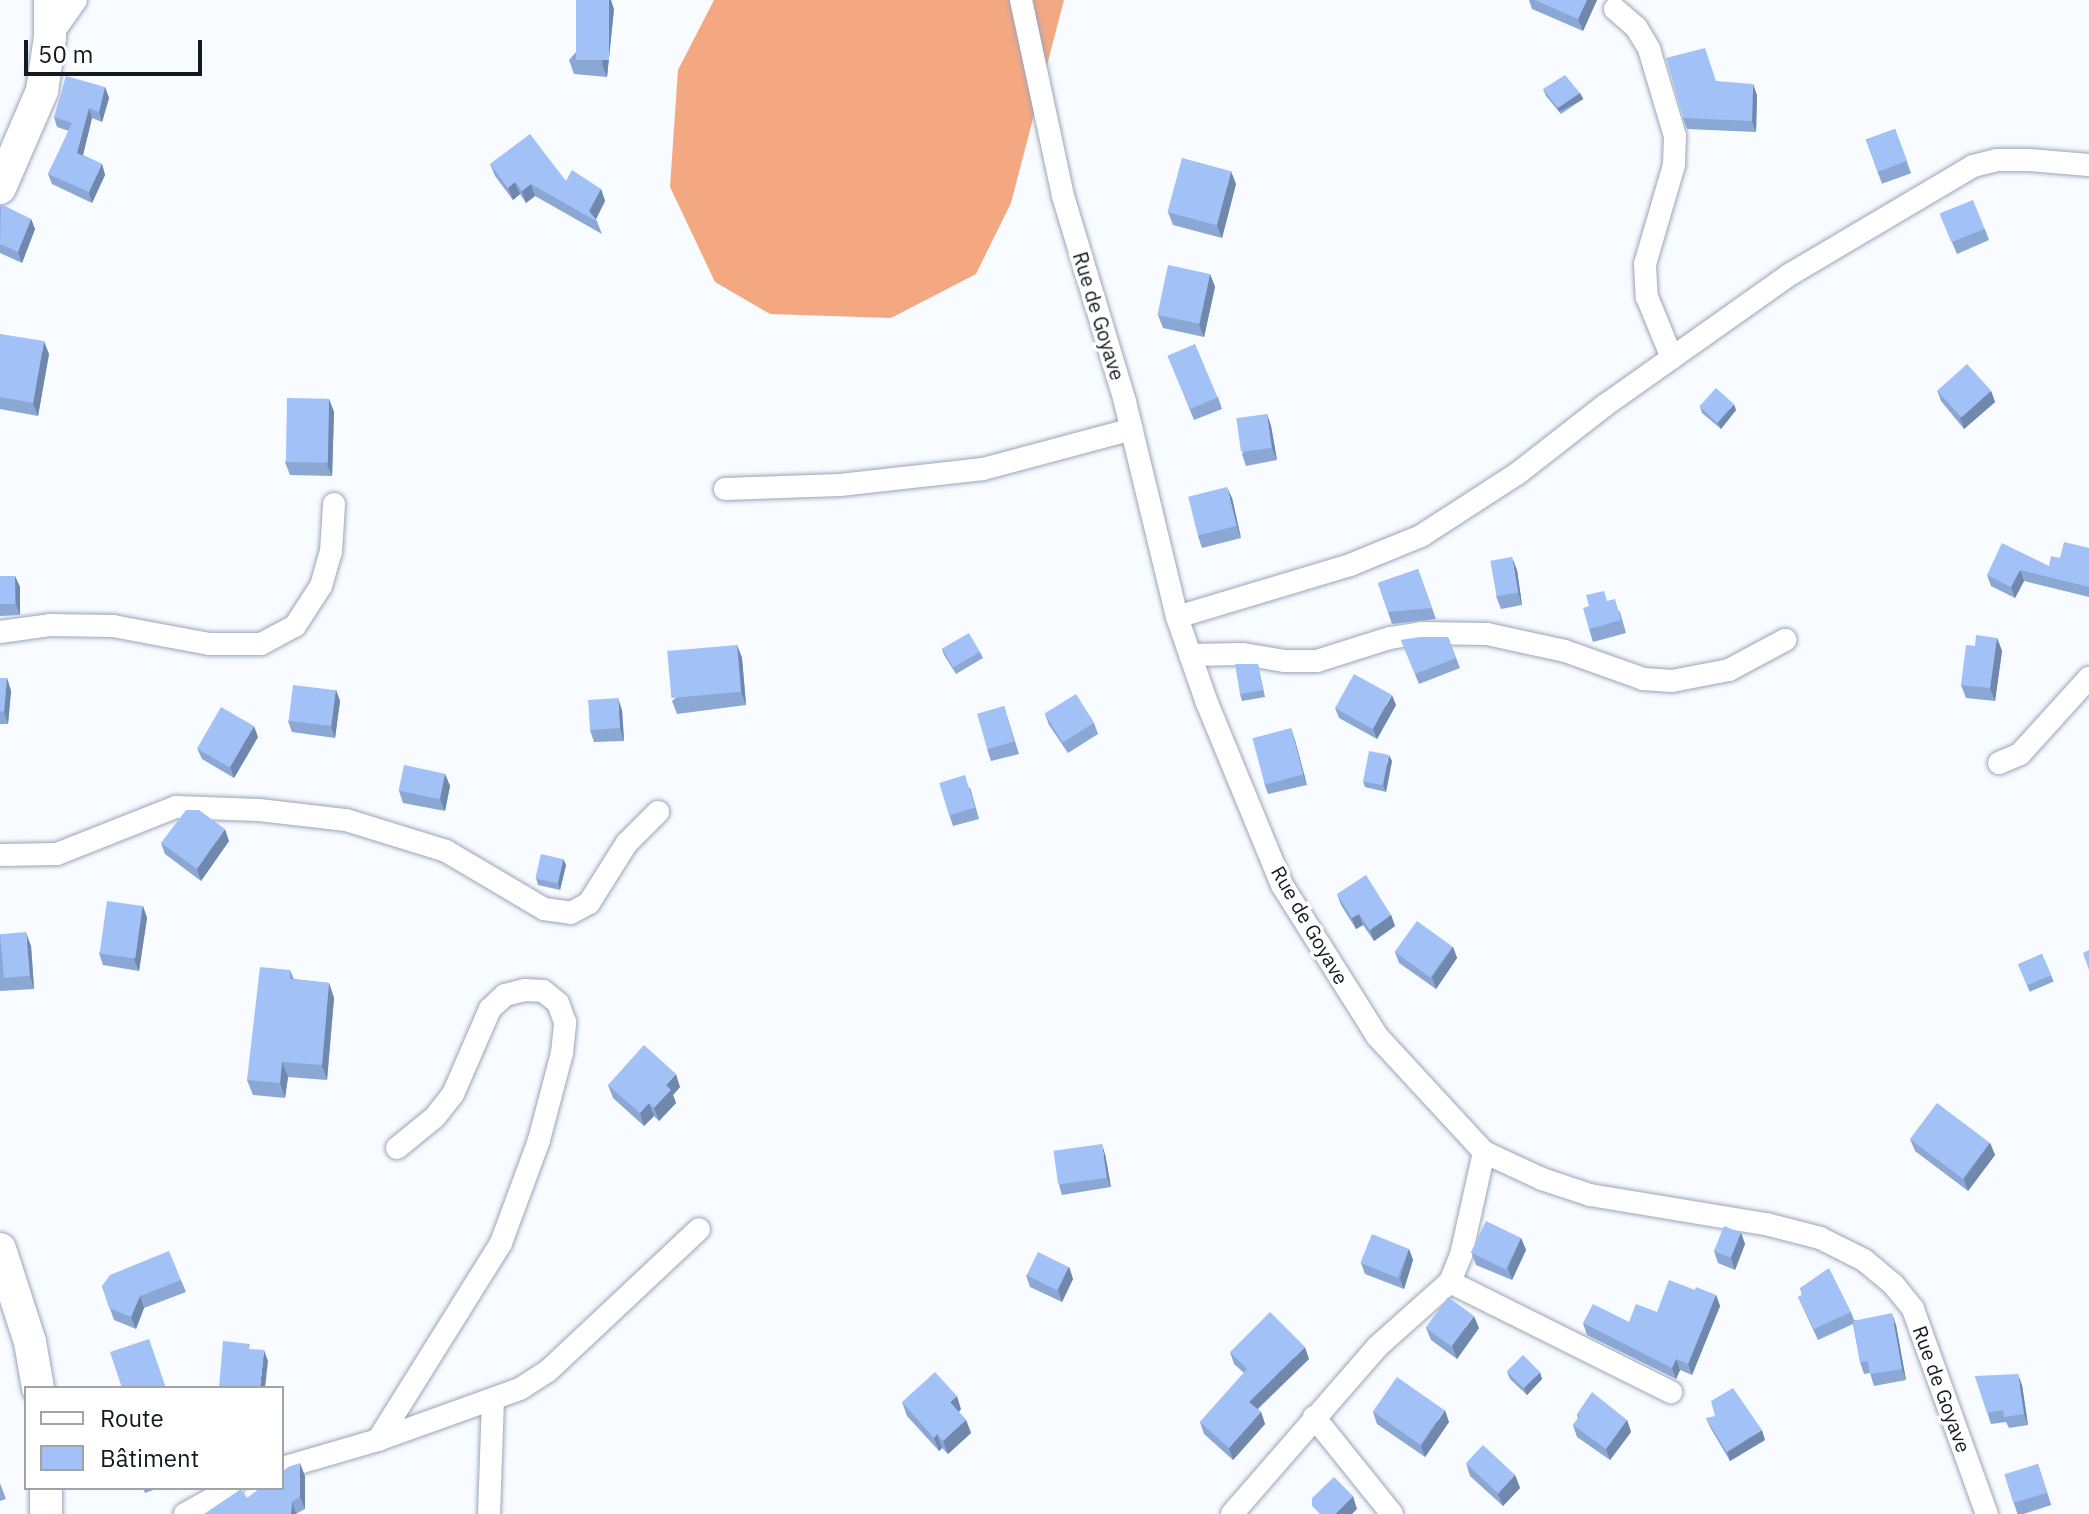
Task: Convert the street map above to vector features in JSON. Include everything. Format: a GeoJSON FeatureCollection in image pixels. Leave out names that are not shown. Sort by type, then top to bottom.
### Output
{"type":"FeatureCollection","features":[{"type":"Feature","properties":{"kind":"main road"},"geometry":{"type":"LineString","coordinates":[[0,188],[42,91],[50,37],[50,0]]}},
{"type":"Feature","properties":{"kind":"main road"},"geometry":{"type":"LineString","coordinates":[[0,1249],[30,1342],[38,1386]]}},
{"type":"Feature","properties":{"kind":"main road"},"geometry":{"type":"LineString","coordinates":[[46,1490],[46,1514]]}},
{"type":"Feature","properties":{"kind":"street"},"geometry":{"type":"LineString","coordinates":[[50,37],[76,0]]}},
{"type":"Feature","properties":{"kind":"street","name":"Rue de Goyave"},"geometry":{"type":"LineString","coordinates":[[1021,0],[1063,196],[1132,429],[1177,617],[1190,655],[1282,885],[1377,1036],[1484,1152],[1542,1179],[1590,1195],[1766,1224],[1820,1238],[1864,1260],[1893,1284],[1913,1309],[1987,1514]]}},
{"type":"Feature","properties":{"kind":"street"},"geometry":{"type":"LineString","coordinates":[[1615,9],[1636,27],[1649,49],[1675,136],[1674,165],[1645,264],[1647,297],[1672,358]]}},
{"type":"Feature","properties":{"kind":"street"},"geometry":{"type":"LineString","coordinates":[[1177,617],[1350,565],[1421,536],[1517,474],[1789,275],[1973,166],[1997,160],[2089,165]]}},
{"type":"Feature","properties":{"kind":"street"},"geometry":{"type":"LineString","coordinates":[[725,489],[840,485],[983,469],[1132,429]]}},
{"type":"Feature","properties":{"kind":"street"},"geometry":{"type":"LineString","coordinates":[[0,632],[50,625],[113,626],[209,644],[261,644],[295,626],[321,586],[331,552],[334,504]]}},
{"type":"Feature","properties":{"kind":"street"},"geometry":{"type":"LineString","coordinates":[[1190,655],[1243,654],[1285,661],[1317,661],[1390,638],[1422,633],[1487,634],[1565,651],[1643,679],[1672,681],[1729,670],[1785,640]]}},
{"type":"Feature","properties":{"kind":"street"},"geometry":{"type":"LineString","coordinates":[[1999,763],[2020,754],[2089,678]]}},
{"type":"Feature","properties":{"kind":"street"},"geometry":{"type":"LineString","coordinates":[[0,855],[57,854],[176,807],[259,810],[346,820],[446,851],[544,909],[571,913],[589,903],[627,843],[658,812]]}},
{"type":"Feature","properties":{"kind":"street"},"geometry":{"type":"LineString","coordinates":[[378,1440],[501,1243],[539,1140],[562,1053],[565,1022],[558,1003],[543,991],[525,990],[505,995],[490,1009],[453,1094],[427,1125],[397,1148]]}},
{"type":"Feature","properties":{"kind":"street"},"geometry":{"type":"LineString","coordinates":[[1232,1514],[1377,1347],[1450,1282],[1461,1255],[1484,1152]]}},
{"type":"Feature","properties":{"kind":"street"},"geometry":{"type":"LineString","coordinates":[[284,1467],[378,1440],[520,1389],[548,1371],[699,1229]]}},
{"type":"Feature","properties":{"kind":"street"},"geometry":{"type":"LineString","coordinates":[[1450,1282],[1671,1392]]}},
{"type":"Feature","properties":{"kind":"street"},"geometry":{"type":"LineString","coordinates":[[489,1514],[493,1399]]}},
{"type":"Feature","properties":{"kind":"street"},"geometry":{"type":"LineString","coordinates":[[1314,1417],[1392,1514]]}},
{"type":"Feature","properties":{"kind":"street"},"geometry":{"type":"LineString","coordinates":[[185,1514],[228,1490]]}},
{"type":"Feature","properties":{"kind":"shaded area"},"geometry":{"type":"Polygon","coordinates":[[[714,0],[1064,0],[1011,203],[976,274],[891,318],[770,314],[715,282],[670,187],[678,70],[714,0]]]}},
{"type":"Feature","properties":{"kind":"building"},"geometry":{"type":"Polygon","coordinates":[[[576,0],[609,0],[609,60],[576,60],[576,0]]]}},
{"type":"Feature","properties":{"kind":"building"},"geometry":{"type":"Polygon","coordinates":[[[1535,0],[1587,0],[1578,19],[1535,0]]]}},
{"type":"Feature","properties":{"kind":"building"},"geometry":{"type":"Polygon","coordinates":[[[1705,48],[1716,81],[1753,84],[1752,121],[1683,118],[1666,58],[1705,48]]]}},
{"type":"Feature","properties":{"kind":"building"},"geometry":{"type":"Polygon","coordinates":[[[1565,75],[1580,93],[1558,108],[1543,89],[1565,75]]]}},
{"type":"Feature","properties":{"kind":"building"},"geometry":{"type":"Polygon","coordinates":[[[66,76],[105,87],[99,112],[89,108],[77,153],[102,164],[89,192],[48,174],[72,123],[54,117],[66,76]]]}},
{"type":"Feature","properties":{"kind":"building"},"geometry":{"type":"Polygon","coordinates":[[[1895,129],[1907,161],[1878,172],[1866,140],[1895,129]]]}},
{"type":"Feature","properties":{"kind":"building"},"geometry":{"type":"Polygon","coordinates":[[[530,134],[566,181],[572,170],[601,189],[589,211],[598,222],[531,184],[522,191],[515,182],[508,188],[490,164],[530,134]]]}},
{"type":"Feature","properties":{"kind":"building"},"geometry":{"type":"Polygon","coordinates":[[[1182,158],[1231,171],[1217,225],[1168,212],[1182,158]]]}},
{"type":"Feature","properties":{"kind":"building"},"geometry":{"type":"Polygon","coordinates":[[[1973,200],[1985,229],[1951,242],[1940,213],[1973,200]]]}},
{"type":"Feature","properties":{"kind":"building"},"geometry":{"type":"Polygon","coordinates":[[[1,204],[31,219],[18,252],[0,244],[1,204]]]}},
{"type":"Feature","properties":{"kind":"building"},"geometry":{"type":"Polygon","coordinates":[[[1168,265],[1210,274],[1199,324],[1157,315],[1168,265]]]}},
{"type":"Feature","properties":{"kind":"building"},"geometry":{"type":"Polygon","coordinates":[[[0,334],[44,341],[33,403],[0,397],[0,334]]]}},
{"type":"Feature","properties":{"kind":"building"},"geometry":{"type":"Polygon","coordinates":[[[1195,344],[1218,397],[1190,409],[1167,356],[1195,344]]]}},
{"type":"Feature","properties":{"kind":"building"},"geometry":{"type":"Polygon","coordinates":[[[1967,364],[1991,391],[1961,418],[1937,391],[1967,364]]]}},
{"type":"Feature","properties":{"kind":"building"},"geometry":{"type":"Polygon","coordinates":[[[1716,388],[1734,404],[1717,423],[1699,407],[1716,388]]]}},
{"type":"Feature","properties":{"kind":"building"},"geometry":{"type":"Polygon","coordinates":[[[287,398],[329,399],[328,463],[286,462],[287,398]]]}},
{"type":"Feature","properties":{"kind":"building"},"geometry":{"type":"Polygon","coordinates":[[[1267,414],[1272,448],[1241,452],[1236,418],[1267,414]]]}},
{"type":"Feature","properties":{"kind":"building"},"geometry":{"type":"Polygon","coordinates":[[[1227,487],[1237,526],[1198,535],[1188,497],[1227,487]]]}},
{"type":"Feature","properties":{"kind":"building"},"geometry":{"type":"Polygon","coordinates":[[[2064,542],[2089,548],[2089,587],[2020,570],[2011,587],[1987,575],[2002,543],[2049,566],[2051,556],[2060,558],[2064,542]]]}},
{"type":"Feature","properties":{"kind":"building"},"geometry":{"type":"Polygon","coordinates":[[[1512,557],[1518,592],[1497,596],[1490,561],[1512,557]]]}},
{"type":"Feature","properties":{"kind":"building"},"geometry":{"type":"Polygon","coordinates":[[[1418,569],[1432,608],[1388,612],[1378,583],[1418,569]]]}},
{"type":"Feature","properties":{"kind":"building"},"geometry":{"type":"Polygon","coordinates":[[[0,576],[15,576],[15,604],[0,604],[0,576]]]}},
{"type":"Feature","properties":{"kind":"building"},"geometry":{"type":"Polygon","coordinates":[[[1604,591],[1607,601],[1615,599],[1621,620],[1589,629],[1583,608],[1589,606],[1586,595],[1604,591]]]}},
{"type":"Feature","properties":{"kind":"building"},"geometry":{"type":"Polygon","coordinates":[[[969,633],[980,652],[953,668],[942,648],[969,633]]]}},
{"type":"Feature","properties":{"kind":"building"},"geometry":{"type":"Polygon","coordinates":[[[1976,635],[1997,638],[1990,688],[1961,685],[1966,645],[1975,646],[1976,635]]]}},
{"type":"Feature","properties":{"kind":"building"},"geometry":{"type":"Polygon","coordinates":[[[1448,637],[1456,658],[1415,674],[1401,640],[1448,637]]]}},
{"type":"Feature","properties":{"kind":"building"},"geometry":{"type":"Polygon","coordinates":[[[737,645],[741,692],[671,698],[667,651],[737,645]]]}},
{"type":"Feature","properties":{"kind":"building"},"geometry":{"type":"Polygon","coordinates":[[[1235,664],[1258,664],[1263,690],[1240,694],[1235,664]]]}},
{"type":"Feature","properties":{"kind":"building"},"geometry":{"type":"Polygon","coordinates":[[[1354,674],[1392,695],[1373,729],[1335,708],[1354,674]]]}},
{"type":"Feature","properties":{"kind":"building"},"geometry":{"type":"Polygon","coordinates":[[[0,678],[7,678],[4,712],[0,711],[0,678]]]}},
{"type":"Feature","properties":{"kind":"building"},"geometry":{"type":"Polygon","coordinates":[[[293,685],[336,690],[331,726],[289,721],[293,685]]]}},
{"type":"Feature","properties":{"kind":"building"},"geometry":{"type":"Polygon","coordinates":[[[1076,694],[1094,723],[1063,742],[1045,714],[1076,694]]]}},
{"type":"Feature","properties":{"kind":"building"},"geometry":{"type":"Polygon","coordinates":[[[618,698],[620,728],[590,730],[588,700],[618,698]]]}},
{"type":"Feature","properties":{"kind":"building"},"geometry":{"type":"Polygon","coordinates":[[[1004,706],[1014,742],[987,749],[977,714],[1004,706]]]}},
{"type":"Feature","properties":{"kind":"building"},"geometry":{"type":"Polygon","coordinates":[[[221,707],[254,726],[230,768],[197,749],[221,707]]]}},
{"type":"Feature","properties":{"kind":"building"},"geometry":{"type":"Polygon","coordinates":[[[1291,728],[1303,774],[1265,785],[1252,738],[1291,728]]]}},
{"type":"Feature","properties":{"kind":"building"},"geometry":{"type":"Polygon","coordinates":[[[1369,751],[1389,755],[1383,785],[1363,781],[1369,751]]]}},
{"type":"Feature","properties":{"kind":"building"},"geometry":{"type":"Polygon","coordinates":[[[404,765],[445,774],[440,799],[399,790],[404,765]]]}},
{"type":"Feature","properties":{"kind":"building"},"geometry":{"type":"Polygon","coordinates":[[[965,775],[975,808],[949,815],[939,783],[965,775]]]}},
{"type":"Feature","properties":{"kind":"building"},"geometry":{"type":"Polygon","coordinates":[[[186,810],[199,810],[225,829],[197,869],[161,843],[186,810]]]}},
{"type":"Feature","properties":{"kind":"building"},"geometry":{"type":"Polygon","coordinates":[[[541,854],[563,859],[558,884],[535,878],[541,854]]]}},
{"type":"Feature","properties":{"kind":"building"},"geometry":{"type":"Polygon","coordinates":[[[1366,875],[1391,915],[1370,930],[1359,914],[1352,918],[1337,894],[1366,875]]]}},
{"type":"Feature","properties":{"kind":"building"},"geometry":{"type":"Polygon","coordinates":[[[107,901],[143,906],[135,958],[100,953],[107,901]]]}},
{"type":"Feature","properties":{"kind":"building"},"geometry":{"type":"Polygon","coordinates":[[[1417,921],[1453,947],[1430,978],[1395,952],[1417,921]]]}},
{"type":"Feature","properties":{"kind":"building"},"geometry":{"type":"Polygon","coordinates":[[[26,932],[30,976],[4,978],[0,934],[26,932]]]}},
{"type":"Feature","properties":{"kind":"building"},"geometry":{"type":"Polygon","coordinates":[[[2089,950],[2089,970],[2083,953],[2089,950]]]}},
{"type":"Feature","properties":{"kind":"building"},"geometry":{"type":"Polygon","coordinates":[[[2042,954],[2051,975],[2027,985],[2018,964],[2042,954]]]}},
{"type":"Feature","properties":{"kind":"building"},"geometry":{"type":"Polygon","coordinates":[[[260,967],[290,970],[290,979],[329,983],[322,1065],[282,1062],[280,1083],[247,1080],[260,967]]]}},
{"type":"Feature","properties":{"kind":"building"},"geometry":{"type":"Polygon","coordinates":[[[644,1045],[676,1074],[666,1085],[671,1090],[654,1108],[649,1103],[640,1113],[608,1085],[644,1045]]]}},
{"type":"Feature","properties":{"kind":"building"},"geometry":{"type":"Polygon","coordinates":[[[1937,1103],[1990,1143],[1963,1179],[1910,1139],[1937,1103]]]}},
{"type":"Feature","properties":{"kind":"building"},"geometry":{"type":"Polygon","coordinates":[[[1102,1144],[1107,1178],[1058,1184],[1053,1151],[1102,1144]]]}},
{"type":"Feature","properties":{"kind":"building"},"geometry":{"type":"Polygon","coordinates":[[[1486,1221],[1521,1238],[1506,1270],[1471,1252],[1486,1221]]]}},
{"type":"Feature","properties":{"kind":"building"},"geometry":{"type":"Polygon","coordinates":[[[1724,1226],[1741,1233],[1731,1258],[1714,1251],[1724,1226]]]}},
{"type":"Feature","properties":{"kind":"building"},"geometry":{"type":"Polygon","coordinates":[[[1372,1234],[1409,1249],[1397,1278],[1360,1263],[1372,1234]]]}},
{"type":"Feature","properties":{"kind":"building"},"geometry":{"type":"Polygon","coordinates":[[[169,1251],[181,1280],[140,1296],[131,1317],[109,1308],[102,1286],[110,1275],[169,1251]]]}},
{"type":"Feature","properties":{"kind":"building"},"geometry":{"type":"Polygon","coordinates":[[[1038,1252],[1069,1267],[1057,1290],[1027,1275],[1038,1252]]]}},
{"type":"Feature","properties":{"kind":"building"},"geometry":{"type":"Polygon","coordinates":[[[1829,1268],[1851,1312],[1814,1329],[1798,1297],[1803,1295],[1800,1288],[1829,1268]]]}},
{"type":"Feature","properties":{"kind":"building"},"geometry":{"type":"Polygon","coordinates":[[[1669,1280],[1716,1295],[1688,1364],[1676,1359],[1672,1368],[1583,1323],[1593,1304],[1629,1322],[1636,1304],[1657,1312],[1669,1280]]]}},
{"type":"Feature","properties":{"kind":"building"},"geometry":{"type":"Polygon","coordinates":[[[1448,1297],[1474,1316],[1452,1347],[1426,1328],[1448,1297]]]}},
{"type":"Feature","properties":{"kind":"building"},"geometry":{"type":"Polygon","coordinates":[[[1270,1312],[1305,1347],[1249,1402],[1261,1412],[1229,1448],[1200,1422],[1247,1369],[1230,1352],[1270,1312]]]}},
{"type":"Feature","properties":{"kind":"building"},"geometry":{"type":"Polygon","coordinates":[[[1892,1313],[1902,1369],[1870,1374],[1868,1361],[1860,1362],[1853,1321],[1892,1313]]]}},
{"type":"Feature","properties":{"kind":"building"},"geometry":{"type":"Polygon","coordinates":[[[149,1339],[165,1386],[121,1386],[110,1352],[149,1339]]]}},
{"type":"Feature","properties":{"kind":"building"},"geometry":{"type":"Polygon","coordinates":[[[223,1341],[250,1344],[249,1349],[264,1350],[260,1386],[219,1386],[223,1341]]]}},
{"type":"Feature","properties":{"kind":"building"},"geometry":{"type":"Polygon","coordinates":[[[1523,1355],[1540,1372],[1524,1388],[1507,1371],[1523,1355]]]}},
{"type":"Feature","properties":{"kind":"building"},"geometry":{"type":"Polygon","coordinates":[[[935,1372],[957,1396],[950,1402],[966,1420],[943,1441],[937,1434],[934,1438],[902,1402],[935,1372]]]}},
{"type":"Feature","properties":{"kind":"building"},"geometry":{"type":"Polygon","coordinates":[[[2018,1374],[2024,1414],[2004,1417],[2003,1410],[1987,1413],[1975,1376],[2018,1374]]]}},
{"type":"Feature","properties":{"kind":"building"},"geometry":{"type":"Polygon","coordinates":[[[1397,1377],[1445,1410],[1420,1445],[1373,1411],[1397,1377]]]}},
{"type":"Feature","properties":{"kind":"building"},"geometry":{"type":"Polygon","coordinates":[[[1733,1388],[1762,1430],[1727,1452],[1706,1418],[1715,1416],[1711,1401],[1733,1388]]]}},
{"type":"Feature","properties":{"kind":"building"},"geometry":{"type":"Polygon","coordinates":[[[1592,1392],[1627,1420],[1606,1449],[1573,1425],[1592,1392]]]}},
{"type":"Feature","properties":{"kind":"building"},"geometry":{"type":"Polygon","coordinates":[[[1483,1445],[1515,1475],[1498,1493],[1466,1463],[1483,1445]]]}},
{"type":"Feature","properties":{"kind":"building"},"geometry":{"type":"Polygon","coordinates":[[[300,1463],[300,1497],[292,1502],[291,1514],[204,1514],[240,1490],[247,1498],[257,1490],[284,1490],[284,1470],[300,1463]]]}},
{"type":"Feature","properties":{"kind":"building"},"geometry":{"type":"Polygon","coordinates":[[[2038,1464],[2047,1493],[2013,1503],[2005,1474],[2038,1464]]]}},
{"type":"Feature","properties":{"kind":"building"},"geometry":{"type":"Polygon","coordinates":[[[1334,1477],[1353,1496],[1335,1514],[1320,1514],[1312,1506],[1312,1498],[1334,1477]]]}}]}
